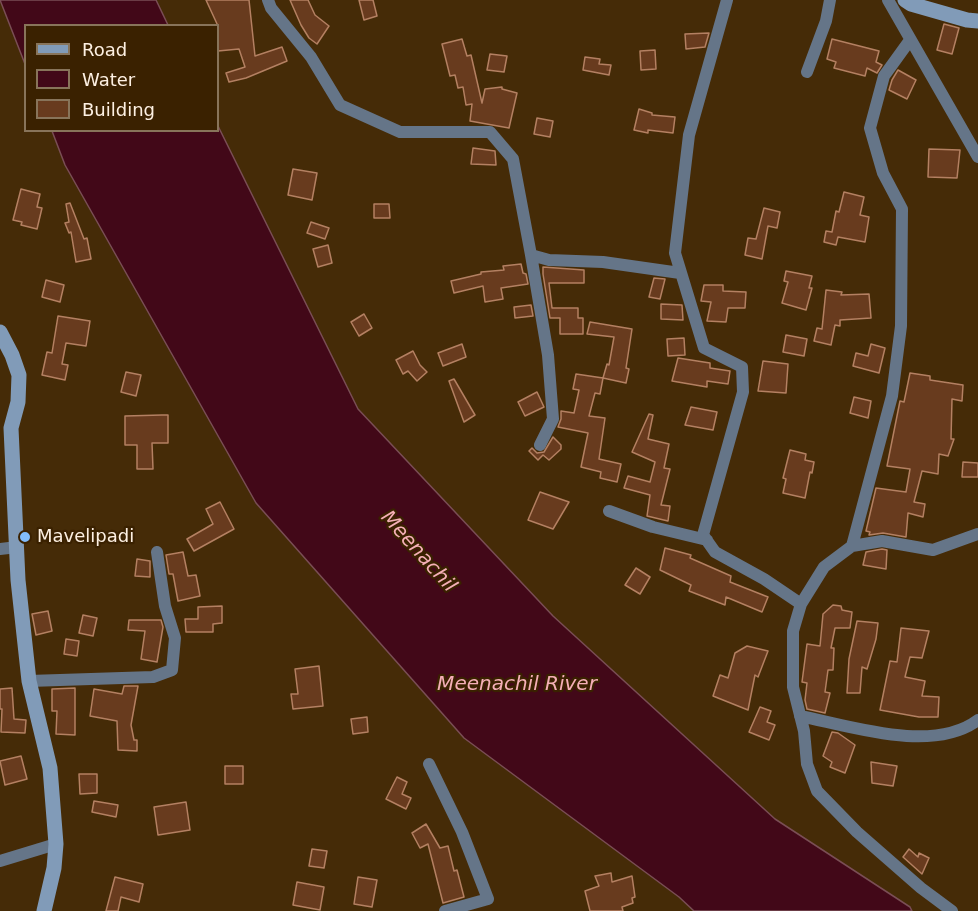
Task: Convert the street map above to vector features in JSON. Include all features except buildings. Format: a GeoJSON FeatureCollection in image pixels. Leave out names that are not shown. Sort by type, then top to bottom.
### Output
{"type":"FeatureCollection","features":[{"type":"Feature","properties":{"kind":"main road"},"geometry":{"type":"LineString","coordinates":[[904,0],[967,20],[978,21]]}},
{"type":"Feature","properties":{"kind":"main road"},"geometry":{"type":"LineString","coordinates":[[0,332],[19,375],[18,402],[5,429],[29,681],[50,768],[56,844],[54,868],[44,911]]}},
{"type":"Feature","properties":{"kind":"street"},"geometry":{"type":"LineString","coordinates":[[268,0],[271,8],[311,57],[340,105],[400,132],[490,132],[513,159],[548,355],[553,419],[540,445]]}},
{"type":"Feature","properties":{"kind":"street"},"geometry":{"type":"LineString","coordinates":[[727,0],[689,135],[675,253],[704,348],[742,367],[743,392],[703,534],[715,552],[764,579],[801,604]]}},
{"type":"Feature","properties":{"kind":"street"},"geometry":{"type":"LineString","coordinates":[[807,72],[826,21],[830,0]]}},
{"type":"Feature","properties":{"kind":"street"},"geometry":{"type":"LineString","coordinates":[[888,0],[978,158]]}},
{"type":"Feature","properties":{"kind":"street"},"geometry":{"type":"LineString","coordinates":[[852,546],[892,396],[901,326],[902,209],[883,172],[870,128],[884,76],[910,40]]}},
{"type":"Feature","properties":{"kind":"street"},"geometry":{"type":"LineString","coordinates":[[531,255],[549,260],[603,262],[681,273]]}},
{"type":"Feature","properties":{"kind":"street"},"geometry":{"type":"LineString","coordinates":[[609,511],[653,527],[707,540]]}},
{"type":"Feature","properties":{"kind":"street"},"geometry":{"type":"LineString","coordinates":[[952,911],[921,888],[857,832],[817,791],[807,764],[804,731],[793,687],[793,631],[801,604],[824,567],[852,546],[882,541],[933,550],[978,534]]}},
{"type":"Feature","properties":{"kind":"street"},"geometry":{"type":"LineString","coordinates":[[0,549],[17,547]]}},
{"type":"Feature","properties":{"kind":"street"},"geometry":{"type":"LineString","coordinates":[[29,681],[153,677],[172,670],[175,638],[165,606],[157,552]]}},
{"type":"Feature","properties":{"kind":"street"},"geometry":{"type":"LineString","coordinates":[[800,716],[885,733],[927,737],[952,732],[972,725],[978,720]]}},
{"type":"Feature","properties":{"kind":"street"},"geometry":{"type":"LineString","coordinates":[[429,764],[462,832],[491,905],[445,911]]}},
{"type":"Feature","properties":{"kind":"street"},"geometry":{"type":"LineString","coordinates":[[0,861],[56,844]]}},
{"type":"Feature","properties":{"kind":"water"},"geometry":{"type":"Polygon","coordinates":[[[0,0],[156,0],[168,24],[24,24],[24,61],[0,0]]]}},
{"type":"Feature","properties":{"kind":"water","name":"Meenachil River"},"geometry":{"type":"Polygon","coordinates":[[[219,128],[358,409],[553,616],[775,819],[910,907],[912,911],[694,911],[679,897],[464,738],[256,503],[65,165],[52,132],[219,132],[219,128]]]}},
{"type":"Feature","properties":{"kind":"place","name":"Mavelipadi"},"geometry":{"type":"Point","coordinates":[25,537]}},
{"type":"Feature","properties":{"kind":"water label","name":"Meenachil"},"geometry":{"type":"Point","coordinates":[418,552]}}]}
